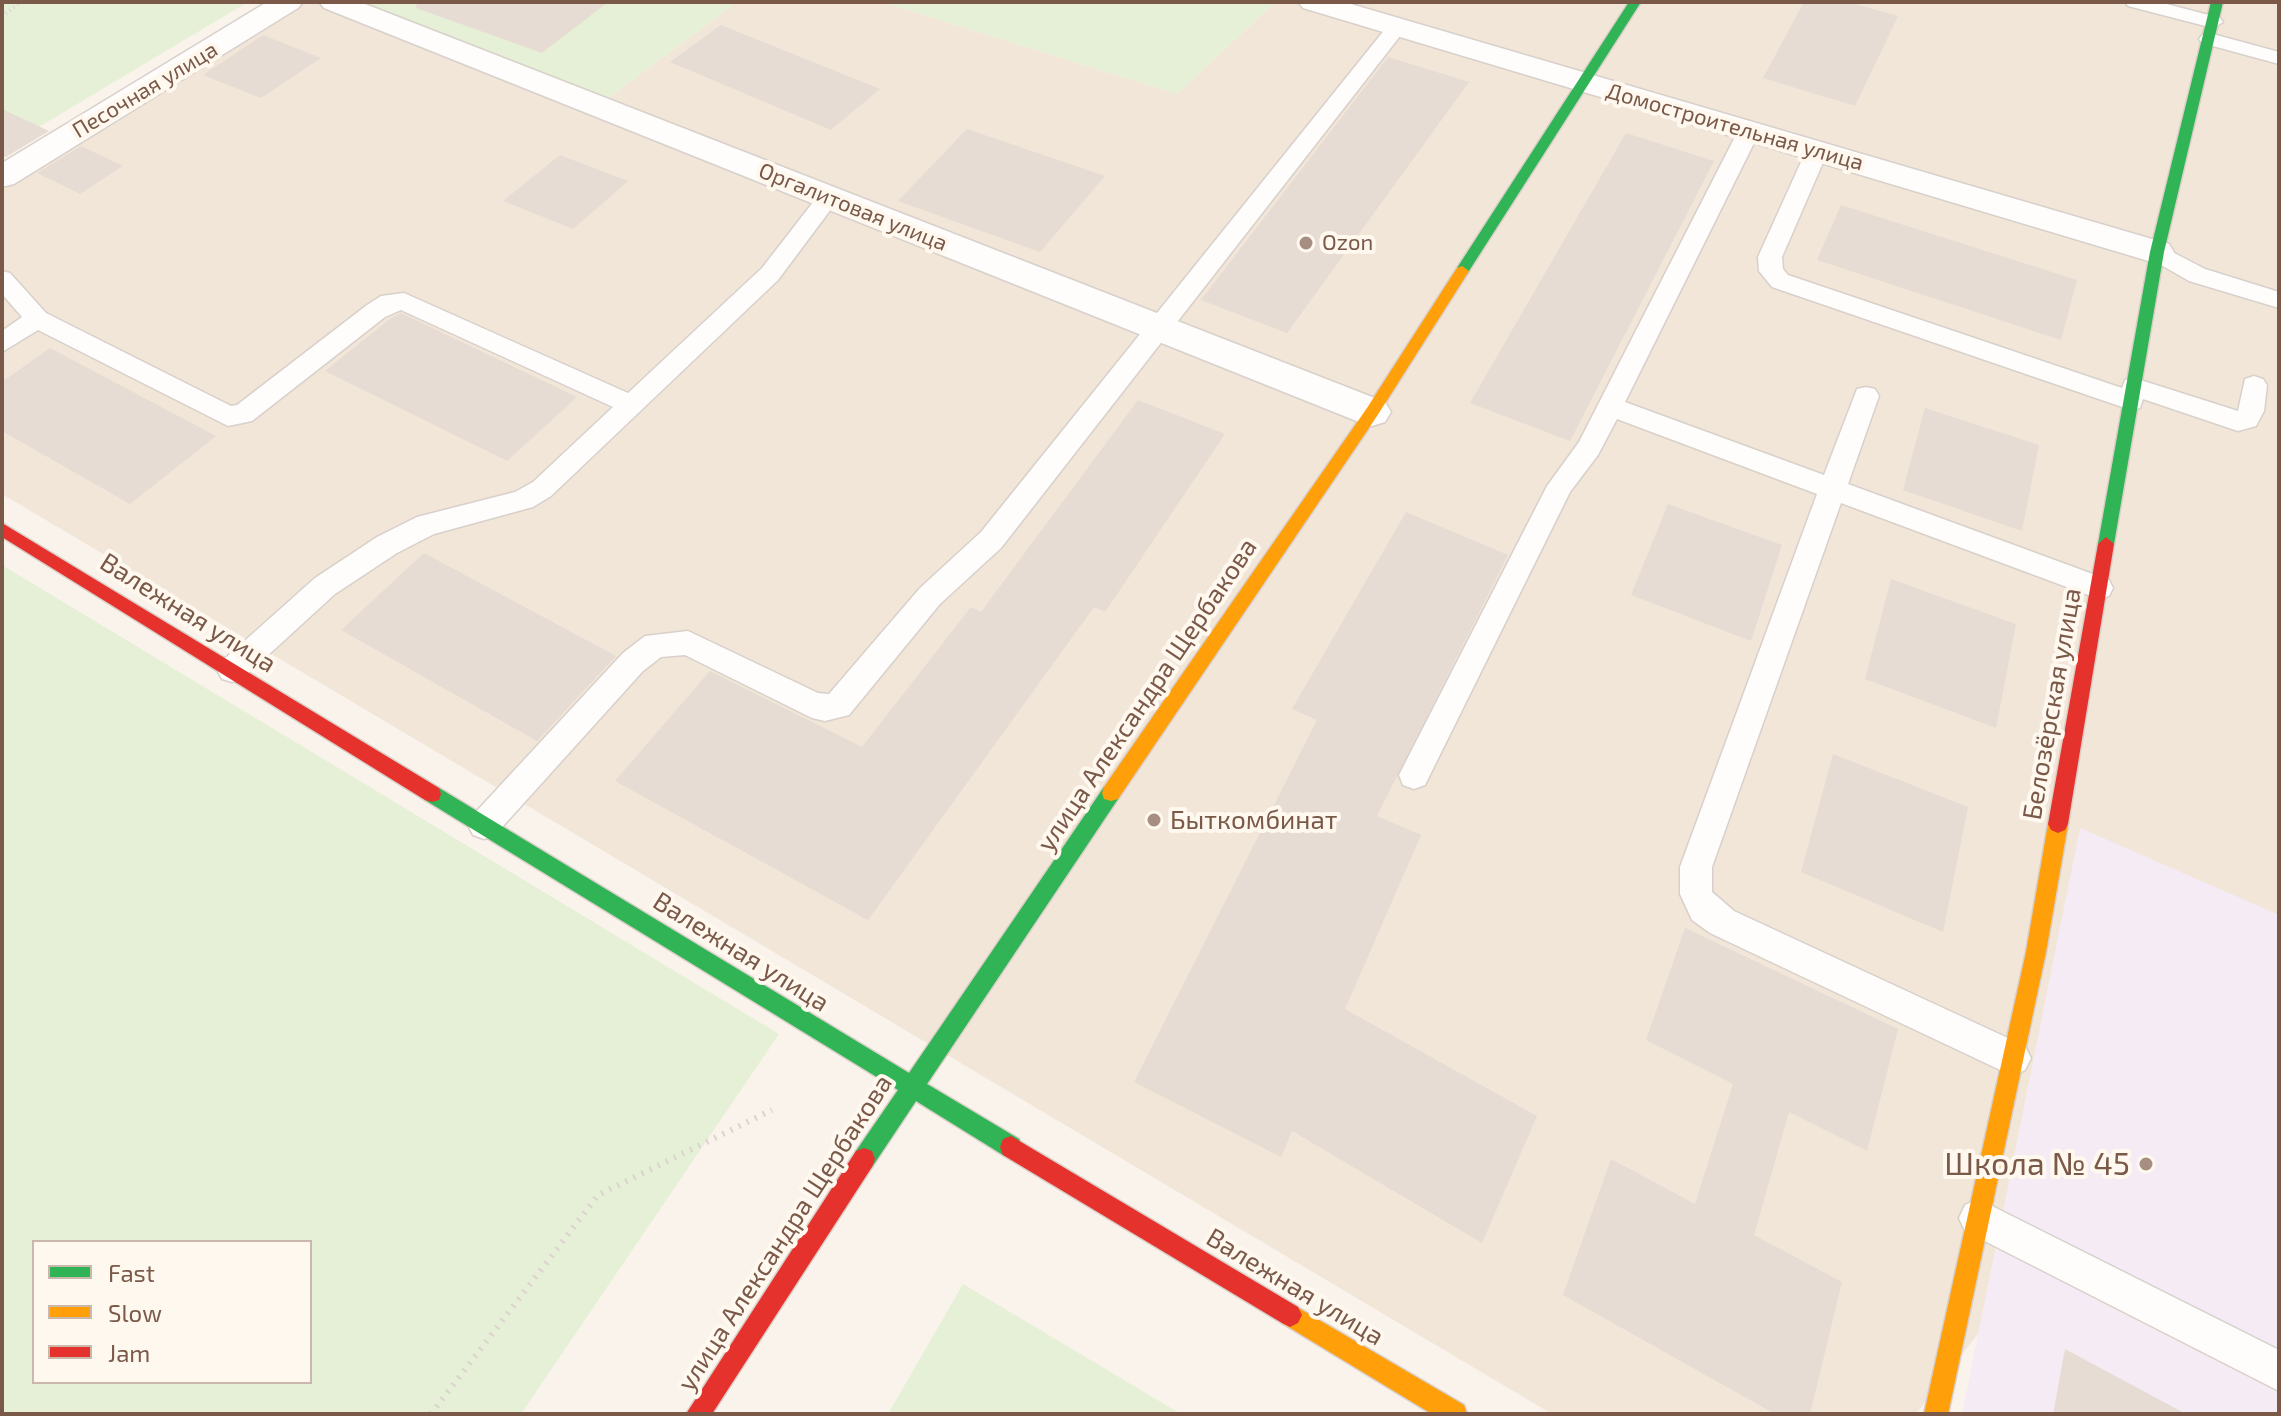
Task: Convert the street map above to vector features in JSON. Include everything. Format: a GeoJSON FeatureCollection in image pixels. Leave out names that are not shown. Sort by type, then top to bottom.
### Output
{"type":"FeatureCollection","features":[{"type":"Feature","properties":{"kind":"street","name":"Песочная улица"},"geometry":{"type":"LineString","coordinates":[[2,177],[288,2]]}},
{"type":"Feature","properties":{"kind":"street","name":"Оргалитовая улица"},"geometry":{"type":"LineString","coordinates":[[334,2],[1372,412]]}},
{"type":"Feature","properties":{"kind":"street","name":"Домостроительная улица"},"geometry":{"type":"LineString","coordinates":[[1313,2],[2157,252]]}},
{"type":"Feature","properties":{"kind":"street","name":"улица Александра Щербакова"},"geometry":{"type":"LineString","coordinates":[[698,1414],[910,1087],[1372,412],[1635,2]]}},
{"type":"Feature","properties":{"kind":"street","name":"Белозёрская улица"},"geometry":{"type":"LineString","coordinates":[[1936,1414],[2038,937],[2157,252],[2213,21]]}},
{"type":"Feature","properties":{"kind":"street","name":"Валежная улица"},"geometry":{"type":"LineString","coordinates":[[2,529],[910,1087],[1455,1414]]}},
{"type":"Feature","properties":{"kind":"lane"},"geometry":{"type":"LineString","coordinates":[[2135,2],[2213,21],[2279,58]]}},
{"type":"Feature","properties":{"kind":"lane"},"geometry":{"type":"LineString","coordinates":[[484,825],[633,662],[655,645],[688,643],[812,705],[825,708],[838,706],[930,596],[991,540],[1397,27]]}},
{"type":"Feature","properties":{"kind":"lane"},"geometry":{"type":"LineString","coordinates":[[1414,775],[1560,486],[1589,448],[1749,131]]}},
{"type":"Feature","properties":{"kind":"lane"},"geometry":{"type":"LineString","coordinates":[[1817,151],[1770,257],[1771,271],[1780,281],[2132,394],[2238,421],[2247,419],[2251,411],[2254,385]]}},
{"type":"Feature","properties":{"kind":"lane"},"geometry":{"type":"LineString","coordinates":[[232,670],[325,586],[387,545],[427,525],[523,500],[542,489],[770,274],[829,197]]}},
{"type":"Feature","properties":{"kind":"lane"},"geometry":{"type":"LineString","coordinates":[[2157,252],[2197,275],[2279,300]]}},
{"type":"Feature","properties":{"kind":"lane"},"geometry":{"type":"LineString","coordinates":[[2,279],[37,319],[228,416],[243,414],[376,311],[390,302],[404,301],[632,405]]}},
{"type":"Feature","properties":{"kind":"lane"},"geometry":{"type":"LineString","coordinates":[[2,343],[37,319]]}},
{"type":"Feature","properties":{"kind":"lane"},"geometry":{"type":"LineString","coordinates":[[1866,396],[1696,867],[1696,894],[1704,909],[1722,922],[2013,1058]]}},
{"type":"Feature","properties":{"kind":"lane"},"geometry":{"type":"LineString","coordinates":[[1610,406],[2099,588]]}},
{"type":"Feature","properties":{"kind":"lane"},"geometry":{"type":"LineString","coordinates":[[1978,1218],[2279,1371]]}},
{"type":"Feature","properties":{"kind":"path"},"geometry":{"type":"LineString","coordinates":[[2,17],[20,2]]}},
{"type":"Feature","properties":{"kind":"path"},"geometry":{"type":"LineString","coordinates":[[431,1414],[598,1195],[772,1110]]}},
{"type":"Feature","properties":{"kind":"shaded area"},"geometry":{"type":"Polygon","coordinates":[[[298,2],[342,2],[603,102],[737,2],[882,2],[1177,94],[1275,2],[2279,2],[2279,943],[1916,1414],[1552,1414],[2,494],[2,184],[298,2]]]}},
{"type":"Feature","properties":{"kind":"shaded area","name":"Школа № 45"},"geometry":{"type":"Polygon","coordinates":[[[2080,828],[2279,915],[2279,1414],[1962,1414],[2080,828]]]}},
{"type":"Feature","properties":{"kind":"green space"},"geometry":{"type":"Polygon","coordinates":[[[2,2],[248,2],[2,149],[2,2]]]}},
{"type":"Feature","properties":{"kind":"green space"},"geometry":{"type":"Polygon","coordinates":[[[342,2],[737,2],[603,102],[342,2]]]}},
{"type":"Feature","properties":{"kind":"green space"},"geometry":{"type":"Polygon","coordinates":[[[882,2],[1275,2],[1177,94],[882,2]]]}},
{"type":"Feature","properties":{"kind":"green space"},"geometry":{"type":"Polygon","coordinates":[[[2,565],[779,1034],[521,1414],[2,1414],[2,565]]]}},
{"type":"Feature","properties":{"kind":"green space"},"geometry":{"type":"Polygon","coordinates":[[[963,1284],[1181,1414],[888,1414],[963,1284]]]}},
{"type":"Feature","properties":{"kind":"building"},"geometry":{"type":"Polygon","coordinates":[[[417,2],[608,2],[542,53],[416,8],[417,2]]]}},
{"type":"Feature","properties":{"kind":"building"},"geometry":{"type":"Polygon","coordinates":[[[1804,2],[1848,2],[1898,16],[1855,106],[1763,78],[1804,2]]]}},
{"type":"Feature","properties":{"kind":"building"},"geometry":{"type":"Polygon","coordinates":[[[721,25],[880,89],[831,130],[670,62],[721,25]]]}},
{"type":"Feature","properties":{"kind":"building"},"geometry":{"type":"Polygon","coordinates":[[[263,35],[321,58],[261,98],[203,75],[263,35]]]}},
{"type":"Feature","properties":{"kind":"building"},"geometry":{"type":"Polygon","coordinates":[[[1388,57],[1469,82],[1287,333],[1201,300],[1388,57]]]}},
{"type":"Feature","properties":{"kind":"building"},"geometry":{"type":"Polygon","coordinates":[[[2,109],[49,131],[6,157],[2,156],[2,109]]]}},
{"type":"Feature","properties":{"kind":"building"},"geometry":{"type":"Polygon","coordinates":[[[967,129],[1105,176],[1040,252],[898,201],[967,129]]]}},
{"type":"Feature","properties":{"kind":"building"},"geometry":{"type":"Polygon","coordinates":[[[1626,133],[1714,161],[1570,441],[1470,403],[1626,133]]]}},
{"type":"Feature","properties":{"kind":"building"},"geometry":{"type":"Polygon","coordinates":[[[81,146],[123,166],[80,194],[37,173],[81,146]]]}},
{"type":"Feature","properties":{"kind":"building"},"geometry":{"type":"Polygon","coordinates":[[[560,155],[628,181],[573,229],[503,201],[560,155]]]}},
{"type":"Feature","properties":{"kind":"building"},"geometry":{"type":"Polygon","coordinates":[[[1841,205],[2077,280],[2061,340],[1817,260],[1841,205]]]}},
{"type":"Feature","properties":{"kind":"building"},"geometry":{"type":"Polygon","coordinates":[[[401,313],[577,397],[507,461],[325,371],[401,313]]]}},
{"type":"Feature","properties":{"kind":"building"},"geometry":{"type":"Polygon","coordinates":[[[50,348],[216,436],[130,504],[2,431],[2,382],[50,348]]]}},
{"type":"Feature","properties":{"kind":"building"},"geometry":{"type":"Polygon","coordinates":[[[1138,400],[1225,434],[1105,612],[1094,607],[868,920],[615,781],[710,671],[862,747],[971,607],[981,612],[1138,400]]]}},
{"type":"Feature","properties":{"kind":"building"},"geometry":{"type":"Polygon","coordinates":[[[1925,408],[2039,445],[2022,531],[1903,490],[1925,408]]]}},
{"type":"Feature","properties":{"kind":"building"},"geometry":{"type":"Polygon","coordinates":[[[1668,504],[1782,545],[1751,641],[1631,595],[1668,504]]]}},
{"type":"Feature","properties":{"kind":"building"},"geometry":{"type":"Polygon","coordinates":[[[1406,512],[1508,555],[1377,816],[1421,835],[1345,1009],[1537,1116],[1482,1243],[1292,1131],[1281,1157],[1134,1082],[1317,720],[1292,709],[1406,512]]]}},
{"type":"Feature","properties":{"kind":"building"},"geometry":{"type":"Polygon","coordinates":[[[424,553],[616,656],[537,741],[341,630],[424,553]]]}},
{"type":"Feature","properties":{"kind":"building"},"geometry":{"type":"Polygon","coordinates":[[[1891,579],[2016,624],[1996,728],[1865,679],[1891,579]]]}},
{"type":"Feature","properties":{"kind":"building"},"geometry":{"type":"Polygon","coordinates":[[[1833,754],[1968,807],[1943,932],[1801,872],[1833,754]]]}},
{"type":"Feature","properties":{"kind":"building"},"geometry":{"type":"Polygon","coordinates":[[[1685,928],[1898,1029],[1867,1151],[1789,1112],[1754,1235],[1842,1282],[1810,1414],[1775,1414],[1563,1295],[1611,1159],[1695,1204],[1733,1084],[1646,1040],[1685,928]]]}},
{"type":"Feature","properties":{"kind":"building"},"geometry":{"type":"Polygon","coordinates":[[[2065,1349],[2186,1414],[2053,1414],[2065,1349]]]}},
{"type":"Feature","properties":{"kind":"traffic: fast"},"geometry":{"type":"LineString","coordinates":[[1462,271],[1635,2]]}},
{"type":"Feature","properties":{"kind":"traffic: fast"},"geometry":{"type":"LineString","coordinates":[[2106,544],[2157,252],[2217,2]]}},
{"type":"Feature","properties":{"kind":"traffic: fast"},"geometry":{"type":"LineString","coordinates":[[864,1159],[1111,793]]}},
{"type":"Feature","properties":{"kind":"traffic: fast"},"geometry":{"type":"LineString","coordinates":[[432,794],[1011,1147]]}},
{"type":"Feature","properties":{"kind":"traffic: slow"},"geometry":{"type":"LineString","coordinates":[[1111,793],[1372,412],[1462,271]]}},
{"type":"Feature","properties":{"kind":"traffic: slow"},"geometry":{"type":"LineString","coordinates":[[1936,1414],[2036,952],[2058,824]]}},
{"type":"Feature","properties":{"kind":"traffic: slow"},"geometry":{"type":"LineString","coordinates":[[1290,1315],[1455,1414]]}},
{"type":"Feature","properties":{"kind":"traffic: jam"},"geometry":{"type":"LineString","coordinates":[[2,529],[432,794]]}},
{"type":"Feature","properties":{"kind":"traffic: jam"},"geometry":{"type":"LineString","coordinates":[[2058,824],[2106,544]]}},
{"type":"Feature","properties":{"kind":"traffic: jam"},"geometry":{"type":"LineString","coordinates":[[1011,1147],[1290,1315]]}},
{"type":"Feature","properties":{"kind":"traffic: jam"},"geometry":{"type":"LineString","coordinates":[[698,1414],[864,1159]]}},
{"type":"Feature","properties":{"kind":"place","name":"Ozon"},"geometry":{"type":"Point","coordinates":[1306,243]}},
{"type":"Feature","properties":{"kind":"place","name":"Быткомбинат"},"geometry":{"type":"Point","coordinates":[1154,820]}},
{"type":"Feature","properties":{"kind":"place","name":"Школа № 45"},"geometry":{"type":"Point","coordinates":[2146,1164]}}]}
